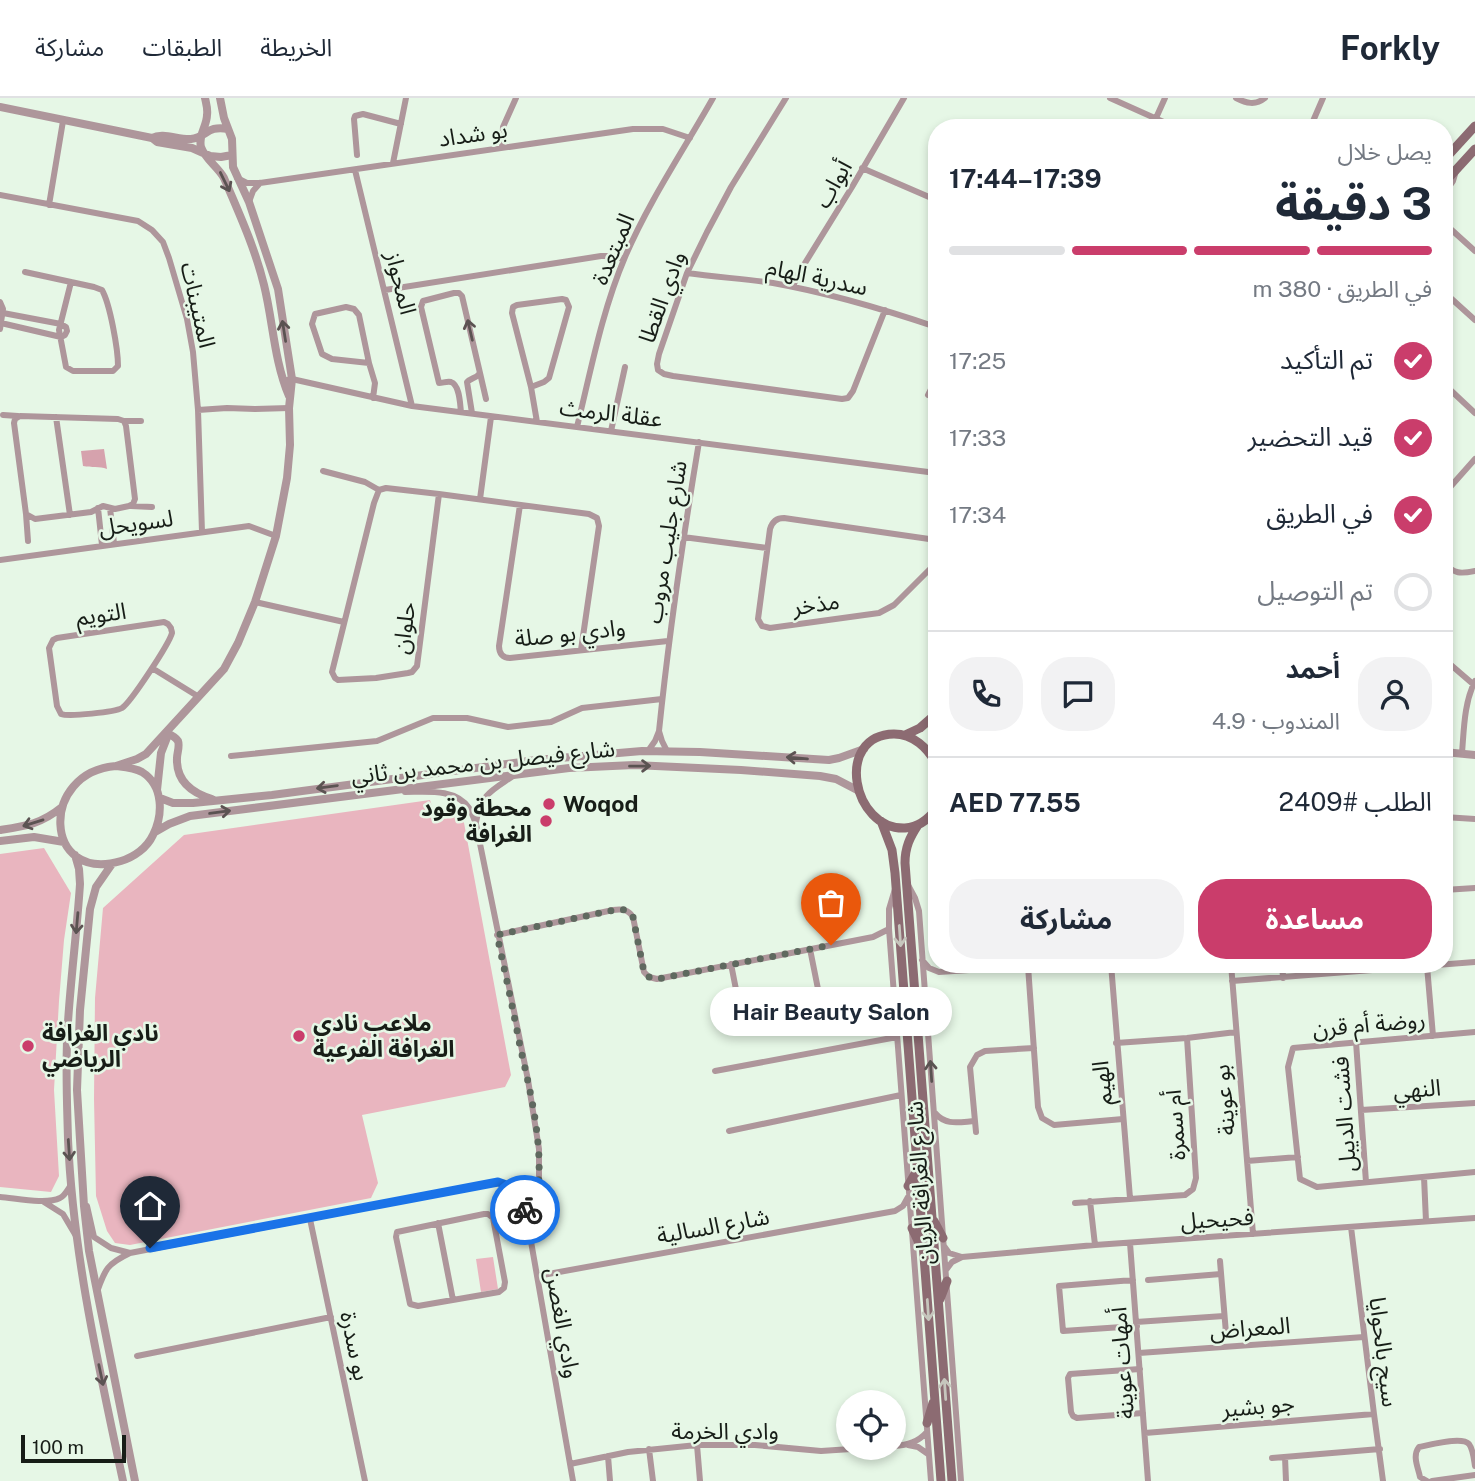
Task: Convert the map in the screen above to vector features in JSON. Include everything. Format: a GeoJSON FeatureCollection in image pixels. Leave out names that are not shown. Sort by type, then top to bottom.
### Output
{"type":"FeatureCollection","features":[{"type":"Feature","properties":{"kind":"main road"},"geometry":{"type":"LineString","coordinates":[[1453,150],[1475,126]]}},
{"type":"Feature","properties":{"kind":"main road"},"geometry":{"type":"LineString","coordinates":[[1453,173],[1475,149]]}},
{"type":"Feature","properties":{"kind":"main road"},"geometry":{"type":"LineString","coordinates":[[905,735],[928,721]]}},
{"type":"Feature","properties":{"kind":"main road"},"geometry":{"type":"LineString","coordinates":[[859,791],[857,766],[863,749],[877,738],[893,734],[905,735],[923,746],[928,753]]}},
{"type":"Feature","properties":{"kind":"main road","name":"شارع الغرافة الريان"},"geometry":{"type":"LineString","coordinates":[[859,791],[866,805],[881,821],[892,850],[940,1481]]}},
{"type":"Feature","properties":{"kind":"main road"},"geometry":{"type":"LineString","coordinates":[[881,821],[901,828],[918,825],[928,817]]}},
{"type":"Feature","properties":{"kind":"main road","name":"شارع الغرافة الريان"},"geometry":{"type":"LineString","coordinates":[[918,825],[906,847],[905,863],[952,1481]]}},
{"type":"Feature","properties":{"kind":"main road"},"geometry":{"type":"LineString","coordinates":[[918,1018],[925,988]]}},
{"type":"Feature","properties":{"kind":"main road"},"geometry":{"type":"LineString","coordinates":[[909,1191],[917,1170]]}},
{"type":"Feature","properties":{"kind":"main road"},"geometry":{"type":"LineString","coordinates":[[932,1216],[944,1242]]}},
{"type":"Feature","properties":{"kind":"main road"},"geometry":{"type":"LineString","coordinates":[[911,1224],[923,1251]]}},
{"type":"Feature","properties":{"kind":"main road"},"geometry":{"type":"LineString","coordinates":[[939,1304],[946,1275]]}},
{"type":"Feature","properties":{"kind":"main road"},"geometry":{"type":"LineString","coordinates":[[927,1428],[934,1398]]}},
{"type":"Feature","properties":{"kind":"main road"},"geometry":{"type":"LineString","coordinates":[[930,1466],[940,1481]]}},
{"type":"Feature","properties":{"kind":"street"},"geometry":{"type":"LineString","coordinates":[[205,98],[208,114],[201,135],[201,145],[224,178],[258,261],[289,403]]}},
{"type":"Feature","properties":{"kind":"street"},"geometry":{"type":"LineString","coordinates":[[171,730],[161,752],[159,817],[149,843],[137,854],[112,864],[91,863],[75,855],[64,842],[60,826],[62,807],[70,791],[97,770],[146,754],[171,730],[224,669],[255,602],[276,536],[289,463],[289,403],[292,379],[278,289],[249,202],[233,167],[232,139],[220,98]]}},
{"type":"Feature","properties":{"kind":"street"},"geometry":{"type":"LineString","coordinates":[[393,163],[406,98]]}},
{"type":"Feature","properties":{"kind":"street","name":"المبتعدة"},"geometry":{"type":"LineString","coordinates":[[577,427],[605,316],[624,259],[652,202],[713,98]]}},
{"type":"Feature","properties":{"kind":"street","name":"وادي القطا"},"geometry":{"type":"LineString","coordinates":[[786,98],[731,187],[687,273],[657,364],[659,370],[673,376],[848,398],[885,310]]}},
{"type":"Feature","properties":{"kind":"street","name":"أبواب"},"geometry":{"type":"LineString","coordinates":[[793,287],[797,276],[904,98]]}},
{"type":"Feature","properties":{"kind":"street"},"geometry":{"type":"LineString","coordinates":[[1110,98],[1156,118],[1165,98]]}},
{"type":"Feature","properties":{"kind":"street"},"geometry":{"type":"LineString","coordinates":[[1236,98],[1252,104],[1265,98]]}},
{"type":"Feature","properties":{"kind":"street"},"geometry":{"type":"LineString","coordinates":[[1314,119],[1323,98]]}},
{"type":"Feature","properties":{"kind":"street"},"geometry":{"type":"LineString","coordinates":[[502,147],[503,127],[513,99]]}},
{"type":"Feature","properties":{"kind":"street"},"geometry":{"type":"LineString","coordinates":[[0,107],[152,138],[157,142],[192,148],[215,157],[232,155]]}},
{"type":"Feature","properties":{"kind":"street"},"geometry":{"type":"LineString","coordinates":[[357,155],[355,117],[363,114],[401,124]]}},
{"type":"Feature","properties":{"kind":"street"},"geometry":{"type":"LineString","coordinates":[[49,205],[63,121]]}},
{"type":"Feature","properties":{"kind":"street"},"geometry":{"type":"LineString","coordinates":[[152,138],[158,136],[190,139],[208,130],[228,129]]}},
{"type":"Feature","properties":{"kind":"street","name":"بو شداد"},"geometry":{"type":"LineString","coordinates":[[237,178],[247,183],[260,183],[633,129],[663,129],[690,138]]}},
{"type":"Feature","properties":{"kind":"street"},"geometry":{"type":"LineString","coordinates":[[862,168],[928,197]]}},
{"type":"Feature","properties":{"kind":"street"},"geometry":{"type":"LineString","coordinates":[[1453,181],[1457,169]]}},
{"type":"Feature","properties":{"kind":"street","name":"المحواز"},"geometry":{"type":"LineString","coordinates":[[355,170],[412,406]]}},
{"type":"Feature","properties":{"kind":"street"},"geometry":{"type":"LineString","coordinates":[[249,202],[260,183]]}},
{"type":"Feature","properties":{"kind":"street","name":"المتيبنات"},"geometry":{"type":"LineString","coordinates":[[0,194],[138,221],[152,230],[163,242],[180,290],[193,352],[202,532]]}},
{"type":"Feature","properties":{"kind":"street"},"geometry":{"type":"LineString","coordinates":[[1453,231],[1475,251]]}},
{"type":"Feature","properties":{"kind":"street"},"geometry":{"type":"LineString","coordinates":[[385,290],[601,256],[624,259]]}},
{"type":"Feature","properties":{"kind":"street"},"geometry":{"type":"LineString","coordinates":[[25,272],[99,288],[104,293],[117,355],[117,369],[108,372],[69,369],[66,366],[61,337]]}},
{"type":"Feature","properties":{"kind":"street","name":"سدرية الهام"},"geometry":{"type":"LineString","coordinates":[[687,273],[793,287],[885,310],[928,324]]}},
{"type":"Feature","properties":{"kind":"street"},"geometry":{"type":"LineString","coordinates":[[61,324],[71,282]]}},
{"type":"Feature","properties":{"kind":"street"},"geometry":{"type":"LineString","coordinates":[[441,392],[421,303],[424,300],[459,293],[462,296],[486,399]]}},
{"type":"Feature","properties":{"kind":"street"},"geometry":{"type":"LineString","coordinates":[[531,387],[549,378],[569,307],[566,300],[513,307],[512,313],[537,422]]}},
{"type":"Feature","properties":{"kind":"street"},"geometry":{"type":"LineString","coordinates":[[1453,300],[1475,320]]}},
{"type":"Feature","properties":{"kind":"street"},"geometry":{"type":"LineString","coordinates":[[0,302],[3,313],[1,326],[61,337],[67,331],[61,324],[3,313]]}},
{"type":"Feature","properties":{"kind":"street"},"geometry":{"type":"LineString","coordinates":[[369,363],[332,359],[322,354],[313,324],[315,314],[346,307],[357,311],[375,383],[373,398]]}},
{"type":"Feature","properties":{"kind":"street"},"geometry":{"type":"LineString","coordinates":[[611,431],[625,368]]}},
{"type":"Feature","properties":{"kind":"street"},"geometry":{"type":"LineString","coordinates":[[472,413],[467,382],[478,377],[480,373]]}},
{"type":"Feature","properties":{"kind":"street","name":"عقلة الرمث"},"geometry":{"type":"LineString","coordinates":[[282,380],[292,379],[412,406],[928,472]]}},
{"type":"Feature","properties":{"kind":"street"},"geometry":{"type":"LineString","coordinates":[[439,383],[455,384],[461,412]]}},
{"type":"Feature","properties":{"kind":"street"},"geometry":{"type":"LineString","coordinates":[[1453,392],[1475,413]]}},
{"type":"Feature","properties":{"kind":"street"},"geometry":{"type":"LineString","coordinates":[[198,410],[255,410],[289,403]]}},
{"type":"Feature","properties":{"kind":"street"},"geometry":{"type":"LineString","coordinates":[[4,415],[141,421]]}},
{"type":"Feature","properties":{"kind":"street"},"geometry":{"type":"LineString","coordinates":[[20,416],[13,423],[28,541]]}},
{"type":"Feature","properties":{"kind":"street"},"geometry":{"type":"LineString","coordinates":[[480,499],[491,417]]}},
{"type":"Feature","properties":{"kind":"street"},"geometry":{"type":"LineString","coordinates":[[56,418],[70,515]]}},
{"type":"Feature","properties":{"kind":"street"},"geometry":{"type":"LineString","coordinates":[[124,421],[135,499],[129,506]]}},
{"type":"Feature","properties":{"kind":"street","name":"شارع جليب مروب"},"geometry":{"type":"LineString","coordinates":[[648,751],[659,731],[668,641],[699,442]]}},
{"type":"Feature","properties":{"kind":"street"},"geometry":{"type":"LineString","coordinates":[[1453,484],[1475,459]]}},
{"type":"Feature","properties":{"kind":"street"},"geometry":{"type":"LineString","coordinates":[[323,471],[365,482],[379,490],[393,488],[593,515],[599,522],[581,650]]}},
{"type":"Feature","properties":{"kind":"street","name":"حلوان"},"geometry":{"type":"LineString","coordinates":[[379,490],[332,672],[338,680],[376,678],[415,670],[439,494]]}},
{"type":"Feature","properties":{"kind":"street","name":"وادي بو صلة"},"geometry":{"type":"LineString","coordinates":[[520,505],[500,653],[510,658],[668,641]]}},
{"type":"Feature","properties":{"kind":"street"},"geometry":{"type":"LineString","coordinates":[[26,514],[35,519],[90,512],[103,506],[152,507]]}},
{"type":"Feature","properties":{"kind":"street"},"geometry":{"type":"LineString","coordinates":[[98,508],[102,545]]}},
{"type":"Feature","properties":{"kind":"street"},"geometry":{"type":"LineString","coordinates":[[110,508],[114,543]]}},
{"type":"Feature","properties":{"kind":"street","name":"مذخر"},"geometry":{"type":"LineString","coordinates":[[928,539],[778,519],[772,524],[767,548],[759,623],[766,628],[879,613],[894,605],[928,571]]}},
{"type":"Feature","properties":{"kind":"street","name":"لسويحل"},"geometry":{"type":"LineString","coordinates":[[0,560],[249,526],[276,536]]}},
{"type":"Feature","properties":{"kind":"street"},"geometry":{"type":"LineString","coordinates":[[683,537],[767,548]]}},
{"type":"Feature","properties":{"kind":"street"},"geometry":{"type":"LineString","coordinates":[[1453,570],[1461,573],[1475,571]]}},
{"type":"Feature","properties":{"kind":"street"},"geometry":{"type":"LineString","coordinates":[[255,602],[344,622]]}},
{"type":"Feature","properties":{"kind":"street","name":"التويم"},"geometry":{"type":"LineString","coordinates":[[164,622],[172,632],[152,668],[122,708],[65,716],[58,711],[49,648],[57,638],[164,622]]}},
{"type":"Feature","properties":{"kind":"street"},"geometry":{"type":"LineString","coordinates":[[1453,666],[1474,683],[1466,706],[1462,753]]}},
{"type":"Feature","properties":{"kind":"street"},"geometry":{"type":"LineString","coordinates":[[152,668],[199,697]]}},
{"type":"Feature","properties":{"kind":"street"},"geometry":{"type":"LineString","coordinates":[[231,756],[377,741],[433,718],[467,718],[508,727],[551,722],[582,708],[662,699]]}},
{"type":"Feature","properties":{"kind":"street"},"geometry":{"type":"LineString","coordinates":[[171,730],[178,743],[177,770],[182,781],[199,795],[218,801]]}},
{"type":"Feature","properties":{"kind":"street","name":"شارع جليب مروب"},"geometry":{"type":"LineString","coordinates":[[659,731],[667,751]]}},
{"type":"Feature","properties":{"kind":"street","name":"شارع فيصل بن محمد بن ثاني"},"geometry":{"type":"LineString","coordinates":[[158,794],[178,803],[218,801],[559,758],[648,751],[822,760],[839,758],[863,749]]}},
{"type":"Feature","properties":{"kind":"street"},"geometry":{"type":"LineString","coordinates":[[1453,752],[1475,755]]}},
{"type":"Feature","properties":{"kind":"street"},"geometry":{"type":"LineString","coordinates":[[116,766],[143,772],[151,779],[158,794]]}},
{"type":"Feature","properties":{"kind":"street","name":"شارع فيصل بن محمد بن ثاني"},"geometry":{"type":"LineString","coordinates":[[155,832],[190,816],[569,768],[659,766],[741,769],[820,776],[836,779],[859,791]]}},
{"type":"Feature","properties":{"kind":"street"},"geometry":{"type":"LineString","coordinates":[[476,824],[478,809],[483,799],[515,775]]}},
{"type":"Feature","properties":{"kind":"street"},"geometry":{"type":"LineString","coordinates":[[382,792],[449,794],[470,809],[476,824],[528,1080],[538,1149],[538,1198],[529,1232]]}},
{"type":"Feature","properties":{"kind":"street"},"geometry":{"type":"LineString","coordinates":[[0,830],[32,825],[50,817],[62,807]]}},
{"type":"Feature","properties":{"kind":"street"},"geometry":{"type":"LineString","coordinates":[[1453,818],[1475,819]]}},
{"type":"Feature","properties":{"kind":"street"},"geometry":{"type":"LineString","coordinates":[[0,841],[34,837],[64,842]]}},
{"type":"Feature","properties":{"kind":"street"},"geometry":{"type":"LineString","coordinates":[[75,855],[80,884],[69,1001],[68,1141],[77,1238],[89,1319],[123,1481]]}},
{"type":"Feature","properties":{"kind":"street"},"geometry":{"type":"LineString","coordinates":[[112,864],[93,894],[85,957],[77,1084],[86,1232],[135,1481]]}},
{"type":"Feature","properties":{"kind":"street","name":"شارع الغرافة الريان"},"geometry":{"type":"LineString","coordinates":[[907,884],[918,906],[961,1481]]}},
{"type":"Feature","properties":{"kind":"street","name":"شارع الغرافة الريان"},"geometry":{"type":"LineString","coordinates":[[896,887],[890,902],[889,929],[931,1481]]}},
{"type":"Feature","properties":{"kind":"street"},"geometry":{"type":"LineString","coordinates":[[1453,889],[1475,888]]}},
{"type":"Feature","properties":{"kind":"street"},"geometry":{"type":"LineString","coordinates":[[497,935],[624,910],[633,917],[644,972],[657,979],[873,937],[889,929]]}},
{"type":"Feature","properties":{"kind":"street"},"geometry":{"type":"LineString","coordinates":[[810,949],[820,999]]}},
{"type":"Feature","properties":{"kind":"street"},"geometry":{"type":"LineString","coordinates":[[922,960],[928,967]]}},
{"type":"Feature","properties":{"kind":"street"},"geometry":{"type":"LineString","coordinates":[[1453,964],[1475,962]]}},
{"type":"Feature","properties":{"kind":"street"},"geometry":{"type":"LineString","coordinates":[[731,964],[742,1020]]}},
{"type":"Feature","properties":{"kind":"street"},"geometry":{"type":"LineString","coordinates":[[925,988],[930,977],[937,973]]}},
{"type":"Feature","properties":{"kind":"street"},"geometry":{"type":"LineString","coordinates":[[1029,973],[1038,1107],[1042,1118],[1054,1125],[1123,1119]]}},
{"type":"Feature","properties":{"kind":"street","name":"الهيم"},"geometry":{"type":"LineString","coordinates":[[1112,973],[1130,1198]]}},
{"type":"Feature","properties":{"kind":"street","name":"بو عوينة"},"geometry":{"type":"LineString","coordinates":[[1231,973],[1253,1234]]}},
{"type":"Feature","properties":{"kind":"street"},"geometry":{"type":"LineString","coordinates":[[1283,973],[1283,978]]}},
{"type":"Feature","properties":{"kind":"street"},"geometry":{"type":"LineString","coordinates":[[1231,981],[1317,973]]}},
{"type":"Feature","properties":{"kind":"street"},"geometry":{"type":"LineString","coordinates":[[1428,973],[1433,1036]]}},
{"type":"Feature","properties":{"kind":"street"},"geometry":{"type":"LineString","coordinates":[[1116,1043],[1236,1032]]}},
{"type":"Feature","properties":{"kind":"street","name":"روضة أم قرن"},"geometry":{"type":"LineString","coordinates":[[1475,1032],[1293,1048],[1288,1067],[1300,1179],[1317,1187],[1475,1172]]}},
{"type":"Feature","properties":{"kind":"street"},"geometry":{"type":"LineString","coordinates":[[715,1071],[897,1037]]}},
{"type":"Feature","properties":{"kind":"street","name":"أم سمرة"},"geometry":{"type":"LineString","coordinates":[[1075,1203],[1185,1195],[1193,1189],[1196,1178],[1187,1038]]}},
{"type":"Feature","properties":{"kind":"street","name":"فشت الديبل"},"geometry":{"type":"LineString","coordinates":[[1356,1042],[1366,1182]]}},
{"type":"Feature","properties":{"kind":"street"},"geometry":{"type":"LineString","coordinates":[[976,1132],[970,1067],[977,1055],[985,1051],[1034,1048]]}},
{"type":"Feature","properties":{"kind":"street"},"geometry":{"type":"LineString","coordinates":[[729,1131],[901,1095]]}},
{"type":"Feature","properties":{"kind":"street","name":"النهي"},"geometry":{"type":"LineString","coordinates":[[1361,1111],[1475,1103]]}},
{"type":"Feature","properties":{"kind":"street"},"geometry":{"type":"LineString","coordinates":[[934,1111],[939,1118],[949,1123],[975,1121]]}},
{"type":"Feature","properties":{"kind":"street"},"geometry":{"type":"LineString","coordinates":[[936,1136],[949,1123]]}},
{"type":"Feature","properties":{"kind":"street"},"geometry":{"type":"LineString","coordinates":[[1247,1161],[1298,1157]]}},
{"type":"Feature","properties":{"kind":"street"},"geometry":{"type":"LineString","coordinates":[[1424,1177],[1426,1221]]}},
{"type":"Feature","properties":{"kind":"street"},"geometry":{"type":"LineString","coordinates":[[97,1294],[107,1267],[114,1260],[130,1253],[498,1182],[511,1186],[522,1199],[525,1209],[497,1210],[492,1218],[505,1282],[505,1288],[499,1292],[415,1306],[410,1304],[397,1234],[401,1230],[484,1214],[492,1218]]}},
{"type":"Feature","properties":{"kind":"street"},"geometry":{"type":"LineString","coordinates":[[82,1183],[94,1237],[111,1248],[130,1253]]}},
{"type":"Feature","properties":{"kind":"street"},"geometry":{"type":"LineString","coordinates":[[0,1197],[42,1201],[57,1199],[62,1197],[72,1184]]}},
{"type":"Feature","properties":{"kind":"street"},"geometry":{"type":"LineString","coordinates":[[895,1211],[903,1206],[909,1191]]}},
{"type":"Feature","properties":{"kind":"street"},"geometry":{"type":"LineString","coordinates":[[42,1201],[63,1214],[77,1238]]}},
{"type":"Feature","properties":{"kind":"street"},"geometry":{"type":"LineString","coordinates":[[1090,1201],[1095,1245]]}},
{"type":"Feature","properties":{"kind":"street","name":"وادي الغصن"},"geometry":{"type":"LineString","coordinates":[[525,1209],[573,1481]]}},
{"type":"Feature","properties":{"kind":"street"},"geometry":{"type":"LineString","coordinates":[[895,1211],[904,1213],[911,1224]]}},
{"type":"Feature","properties":{"kind":"street","name":"شارع السالية"},"geometry":{"type":"LineString","coordinates":[[537,1276],[895,1211]]}},
{"type":"Feature","properties":{"kind":"street","name":"فحيحيل"},"geometry":{"type":"LineString","coordinates":[[962,1257],[1475,1218]]}},
{"type":"Feature","properties":{"kind":"street","name":"بو سدرة"},"geometry":{"type":"LineString","coordinates":[[310,1219],[365,1481]]}},
{"type":"Feature","properties":{"kind":"street"},"geometry":{"type":"LineString","coordinates":[[438,1223],[453,1300]]}},
{"type":"Feature","properties":{"kind":"street","name":"سيج بالحوايا"},"geometry":{"type":"LineString","coordinates":[[1351,1227],[1384,1481]]}},
{"type":"Feature","properties":{"kind":"street"},"geometry":{"type":"LineString","coordinates":[[944,1242],[950,1252],[962,1257]]}},
{"type":"Feature","properties":{"kind":"street","name":"أمهات عوينة"},"geometry":{"type":"LineString","coordinates":[[1130,1243],[1149,1481]]}},
{"type":"Feature","properties":{"kind":"street"},"geometry":{"type":"LineString","coordinates":[[946,1275],[952,1262],[962,1257]]}},
{"type":"Feature","properties":{"kind":"street"},"geometry":{"type":"LineString","coordinates":[[1220,1261],[1226,1333]]}},
{"type":"Feature","properties":{"kind":"street"},"geometry":{"type":"LineString","coordinates":[[1148,1280],[1221,1274]]}},
{"type":"Feature","properties":{"kind":"street"},"geometry":{"type":"LineString","coordinates":[[1133,1280],[1059,1286],[1063,1331],[1224,1316]]}},
{"type":"Feature","properties":{"kind":"street"},"geometry":{"type":"LineString","coordinates":[[137,1356],[331,1317]]}},
{"type":"Feature","properties":{"kind":"street","name":"المعراض"},"geometry":{"type":"LineString","coordinates":[[1139,1353],[1364,1337]]}},
{"type":"Feature","properties":{"kind":"street"},"geometry":{"type":"LineString","coordinates":[[1140,1369],[1070,1374],[1068,1378],[1071,1414],[1077,1418],[1143,1413]]}},
{"type":"Feature","properties":{"kind":"street","name":"جو بشير"},"geometry":{"type":"LineString","coordinates":[[1145,1433],[1374,1415]]}},
{"type":"Feature","properties":{"kind":"street"},"geometry":{"type":"LineString","coordinates":[[906,1445],[918,1440],[927,1428]]}},
{"type":"Feature","properties":{"kind":"street"},"geometry":{"type":"LineString","coordinates":[[1427,1481],[1420,1477],[1415,1456],[1419,1447],[1466,1441],[1471,1446],[1475,1466]]}},
{"type":"Feature","properties":{"kind":"street"},"geometry":{"type":"LineString","coordinates":[[697,1445],[700,1481]]}},
{"type":"Feature","properties":{"kind":"street","name":"وادي الخرمة"},"geometry":{"type":"LineString","coordinates":[[570,1464],[649,1449],[697,1445],[747,1445],[836,1451]]}},
{"type":"Feature","properties":{"kind":"street"},"geometry":{"type":"LineString","coordinates":[[906,1445],[918,1447],[929,1454]]}},
{"type":"Feature","properties":{"kind":"street"},"geometry":{"type":"LineString","coordinates":[[649,1449],[653,1481]]}},
{"type":"Feature","properties":{"kind":"street"},"geometry":{"type":"LineString","coordinates":[[1272,1458],[1380,1449]]}},
{"type":"Feature","properties":{"kind":"street"},"geometry":{"type":"LineString","coordinates":[[608,1456],[610,1481]]}},
{"type":"Feature","properties":{"kind":"street"},"geometry":{"type":"LineString","coordinates":[[1285,1457],[1286,1481]]}},
{"type":"Feature","properties":{"kind":"street"},"geometry":{"type":"LineString","coordinates":[[1432,1481],[1475,1475]]}},
{"type":"Feature","properties":{"kind":"shaded area"},"geometry":{"type":"Polygon","coordinates":[[[104,449],[107,469],[83,466],[81,451],[104,449]]]}},
{"type":"Feature","properties":{"kind":"shaded area","name":"ملاعب نادي الغرافة الفرعية"},"geometry":{"type":"Polygon","coordinates":[[[430,800],[435,815],[462,812],[511,1075],[505,1087],[362,1115],[378,1183],[371,1198],[130,1245],[115,1243],[107,1231],[96,1196],[95,998],[103,908],[184,835],[430,800]]]}},
{"type":"Feature","properties":{"kind":"shaded area","name":"نادي الغرافة الرياضي"},"geometry":{"type":"Polygon","coordinates":[[[44,848],[71,893],[64,940],[54,1090],[59,1176],[51,1192],[0,1187],[0,854],[44,848]]]}},
{"type":"Feature","properties":{"kind":"shaded area"},"geometry":{"type":"Polygon","coordinates":[[[493,1257],[498,1289],[481,1292],[476,1259],[493,1257]]]}},
{"type":"Feature","properties":{"kind":"way so far"},"geometry":{"type":"LineString","coordinates":[[525,1210],[529,1232],[540,1186],[540,1161],[528,1080],[497,935],[614,910],[628,911],[633,917],[644,972],[652,979],[831,945]]}},
{"type":"Feature","properties":{"kind":"place","name":"Woqod"},"geometry":{"type":"Point","coordinates":[549,804]}},
{"type":"Feature","properties":{"kind":"place","name":"محطة وقود الغرافة"},"geometry":{"type":"Point","coordinates":[546,821]}},
{"type":"Feature","properties":{"kind":"place","name":"Hair Beauty Salon"},"geometry":{"type":"Point","coordinates":[831,945]}},
{"type":"Feature","properties":{"kind":"place","name":"ملاعب نادي الغرافة الفرعية"},"geometry":{"type":"Point","coordinates":[299,1036]}},
{"type":"Feature","properties":{"kind":"place","name":"نادي الغرافة الرياضي"},"geometry":{"type":"Point","coordinates":[28,1046]}},
{"type":"Feature","properties":{"kind":"route"},"geometry":{"type":"LineString","coordinates":[[150,1248],[498,1182],[511,1186],[522,1199],[525,1210]]}}]}
